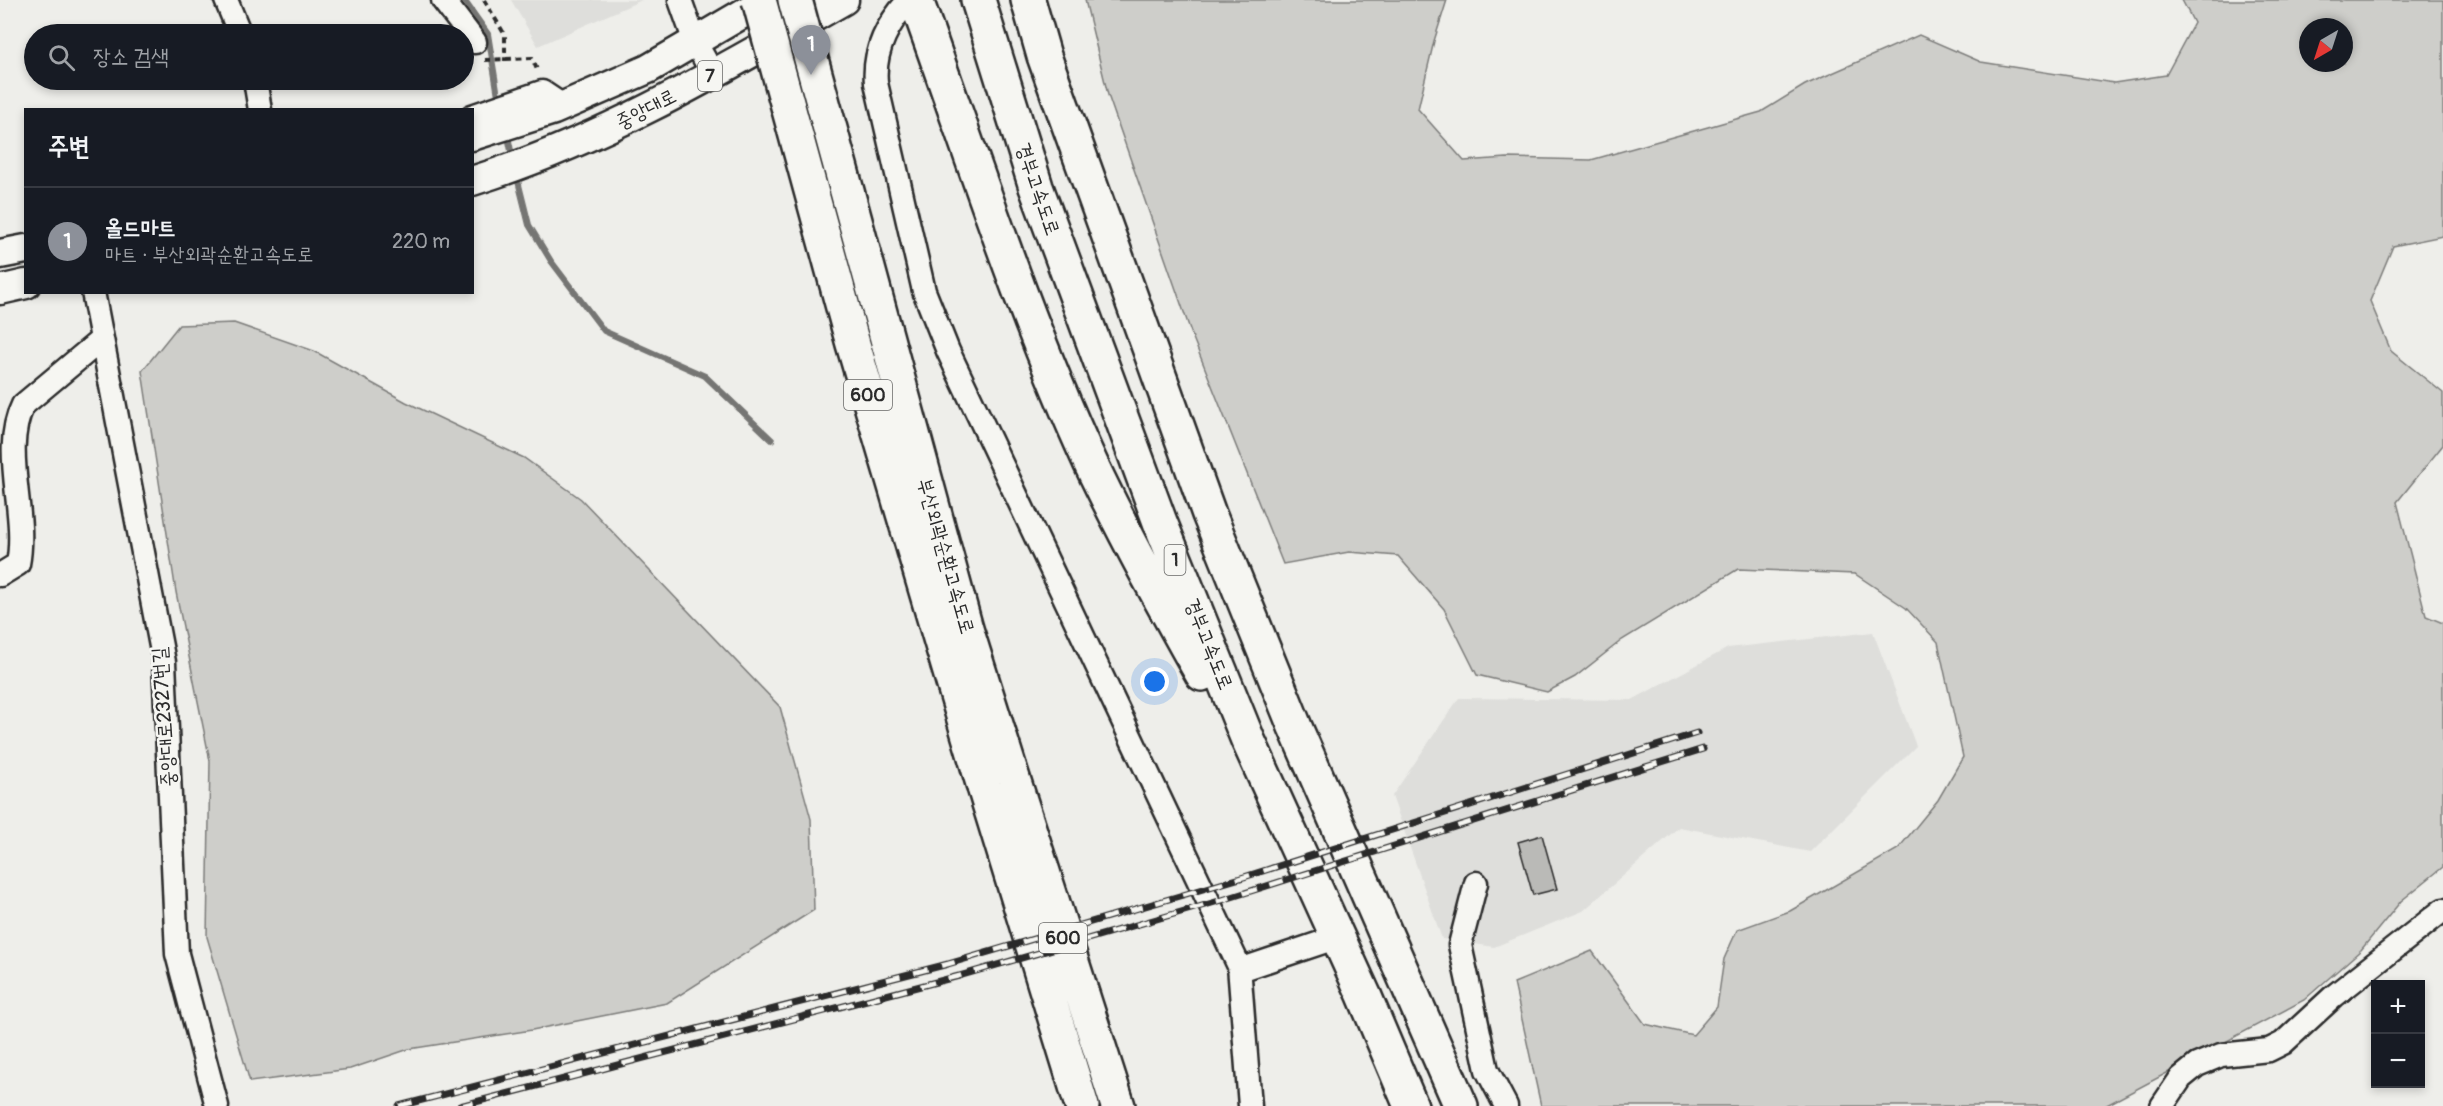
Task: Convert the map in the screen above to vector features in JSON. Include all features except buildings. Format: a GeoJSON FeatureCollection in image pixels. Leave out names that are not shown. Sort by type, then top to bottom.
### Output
{"type":"FeatureCollection","features":[{"type":"Feature","properties":{"kind":"highway","name":"부산외곽순환고속도로"},"geometry":{"type":"LineString","coordinates":[[759,0],[853,345],[997,778],[1081,995],[1118,1106]]}},
{"type":"Feature","properties":{"kind":"highway","name":"부산외곽순환고속도로"},"geometry":{"type":"LineString","coordinates":[[795,0],[966,629],[997,778],[1082,1106]]}},
{"type":"Feature","properties":{"kind":"highway"},"geometry":{"type":"LineString","coordinates":[[916,0],[1011,267],[1091,464],[1136,554],[1286,822]]}},
{"type":"Feature","properties":{"kind":"highway","name":"경부고속도로"},"geometry":{"type":"LineString","coordinates":[[978,0],[1036,187],[1160,522],[1239,718],[1411,1106]]}},
{"type":"Feature","properties":{"kind":"highway"},"geometry":{"type":"LineString","coordinates":[[1028,0],[1048,67],[1209,514],[1295,727],[1461,1106]]}},
{"type":"Feature","properties":{"kind":"highway"},"geometry":{"type":"LineString","coordinates":[[1081,995],[1133,1106]]}},
{"type":"Feature","properties":{"kind":"main road","name":"중앙대로"},"geometry":{"type":"LineString","coordinates":[[546,101],[648,69],[766,0]]}},
{"type":"Feature","properties":{"kind":"main road","name":"중앙대로"},"geometry":{"type":"LineString","coordinates":[[474,181],[571,145],[713,75],[844,0]]}},
{"type":"Feature","properties":{"kind":"main road","name":"7"},"geometry":{"type":"LineString","coordinates":[[474,135],[546,101]]}},
{"type":"Feature","properties":{"kind":"main road"},"geometry":{"type":"LineString","coordinates":[[0,254],[24,249]]}},
{"type":"Feature","properties":{"kind":"main road"},"geometry":{"type":"LineString","coordinates":[[0,290],[24,284]]}},
{"type":"Feature","properties":{"kind":"street"},"geometry":{"type":"LineString","coordinates":[[226,0],[236,24]]}},
{"type":"Feature","properties":{"kind":"street"},"geometry":{"type":"LineString","coordinates":[[443,0],[460,24]]}},
{"type":"Feature","properties":{"kind":"street"},"geometry":{"type":"LineString","coordinates":[[680,0],[695,42],[713,75]]}},
{"type":"Feature","properties":{"kind":"street"},"geometry":{"type":"LineString","coordinates":[[909,0],[883,38],[877,54],[875,70],[878,94],[930,308],[948,351],[1240,970],[1250,1106]]}},
{"type":"Feature","properties":{"kind":"street"},"geometry":{"type":"LineString","coordinates":[[474,44],[479,51]]}},
{"type":"Feature","properties":{"kind":"street"},"geometry":{"type":"LineString","coordinates":[[257,90],[260,108]]}},
{"type":"Feature","properties":{"kind":"street"},"geometry":{"type":"LineString","coordinates":[[474,116],[546,101]]}},
{"type":"Feature","properties":{"kind":"street","name":"중앙대로2327번길"},"geometry":{"type":"LineString","coordinates":[[93,294],[164,662],[177,954],[217,1106]]}},
{"type":"Feature","properties":{"kind":"street"},"geometry":{"type":"LineString","coordinates":[[0,575],[18,564],[21,548],[4,458],[14,417],[23,405],[102,339]]}},
{"type":"Feature","properties":{"kind":"street"},"geometry":{"type":"LineString","coordinates":[[1476,883],[1460,945],[1487,1070],[1506,1106]]}},
{"type":"Feature","properties":{"kind":"street"},"geometry":{"type":"LineString","coordinates":[[2162,1106],[2181,1078],[2197,1065],[2222,1055],[2270,1050],[2283,1043],[2334,996],[2443,910]]}},
{"type":"Feature","properties":{"kind":"street"},"geometry":{"type":"LineString","coordinates":[[1240,970],[1338,937]]}},
{"type":"Feature","properties":{"kind":"path"},"geometry":{"type":"LineString","coordinates":[[484,0],[505,35],[505,61]]}},
{"type":"Feature","properties":{"kind":"path"},"geometry":{"type":"LineString","coordinates":[[479,51],[498,61],[532,58],[544,84],[546,101]]}},
{"type":"Feature","properties":{"kind":"shaded area"},"geometry":{"type":"Polygon","coordinates":[[[511,0],[642,0],[538,46],[511,0]]]}},
{"type":"Feature","properties":{"kind":"shaded area"},"geometry":{"type":"Polygon","coordinates":[[[1085,0],[1447,0],[1434,41],[1418,109],[1464,161],[1507,158],[1591,160],[1761,112],[1805,85],[1919,35],[1981,62],[2114,83],[2166,75],[2194,23],[2182,0],[2443,0],[2443,236],[2393,246],[2370,301],[2391,351],[2443,393],[2443,445],[2397,502],[2426,616],[2443,623],[2443,867],[2401,901],[2361,950],[2304,1000],[2105,1106],[1541,1106],[1514,983],[1592,951],[1645,1024],[1693,1035],[1717,1007],[1724,959],[1737,930],[1790,911],[1898,849],[1938,800],[1963,757],[1938,642],[1906,608],[1855,574],[1738,569],[1622,640],[1575,677],[1547,692],[1477,675],[1444,609],[1398,556],[1349,552],[1283,564],[1193,338],[1108,95],[1085,0]]]}},
{"type":"Feature","properties":{"kind":"shaded area"},"geometry":{"type":"Polygon","coordinates":[[[234,323],[314,351],[406,402],[524,458],[581,499],[780,707],[811,819],[814,910],[667,1003],[532,1030],[409,1049],[350,1069],[250,1082],[207,937],[210,761],[176,592],[142,371],[179,325],[234,323]]]}},
{"type":"Feature","properties":{"kind":"shaded area"},"geometry":{"type":"Polygon","coordinates":[[[1873,632],[1916,746],[1810,852],[1679,827],[1583,911],[1494,947],[1442,939],[1392,796],[1459,698],[1632,700],[1728,648],[1873,632]]]}},
{"type":"Feature","properties":{"kind":"waterway"},"geometry":{"type":"LineString","coordinates":[[464,0],[488,34],[499,102]]}},
{"type":"Feature","properties":{"kind":"waterway"},"geometry":{"type":"LineString","coordinates":[[507,132],[513,160]]}},
{"type":"Feature","properties":{"kind":"waterway"},"geometry":{"type":"LineString","coordinates":[[516,173],[529,225],[551,261],[604,331],[705,376],[772,440]]}},
{"type":"Feature","properties":{"kind":"railway"},"geometry":{"type":"LineString","coordinates":[[399,1106],[948,964],[1244,877],[1697,733]]}},
{"type":"Feature","properties":{"kind":"railway"},"geometry":{"type":"LineString","coordinates":[[460,1106],[959,976],[1219,901],[1703,749]]}},
{"type":"Feature","properties":{"kind":"place","name":"올드마트"},"geometry":{"type":"Point","coordinates":[811,75]}}]}
